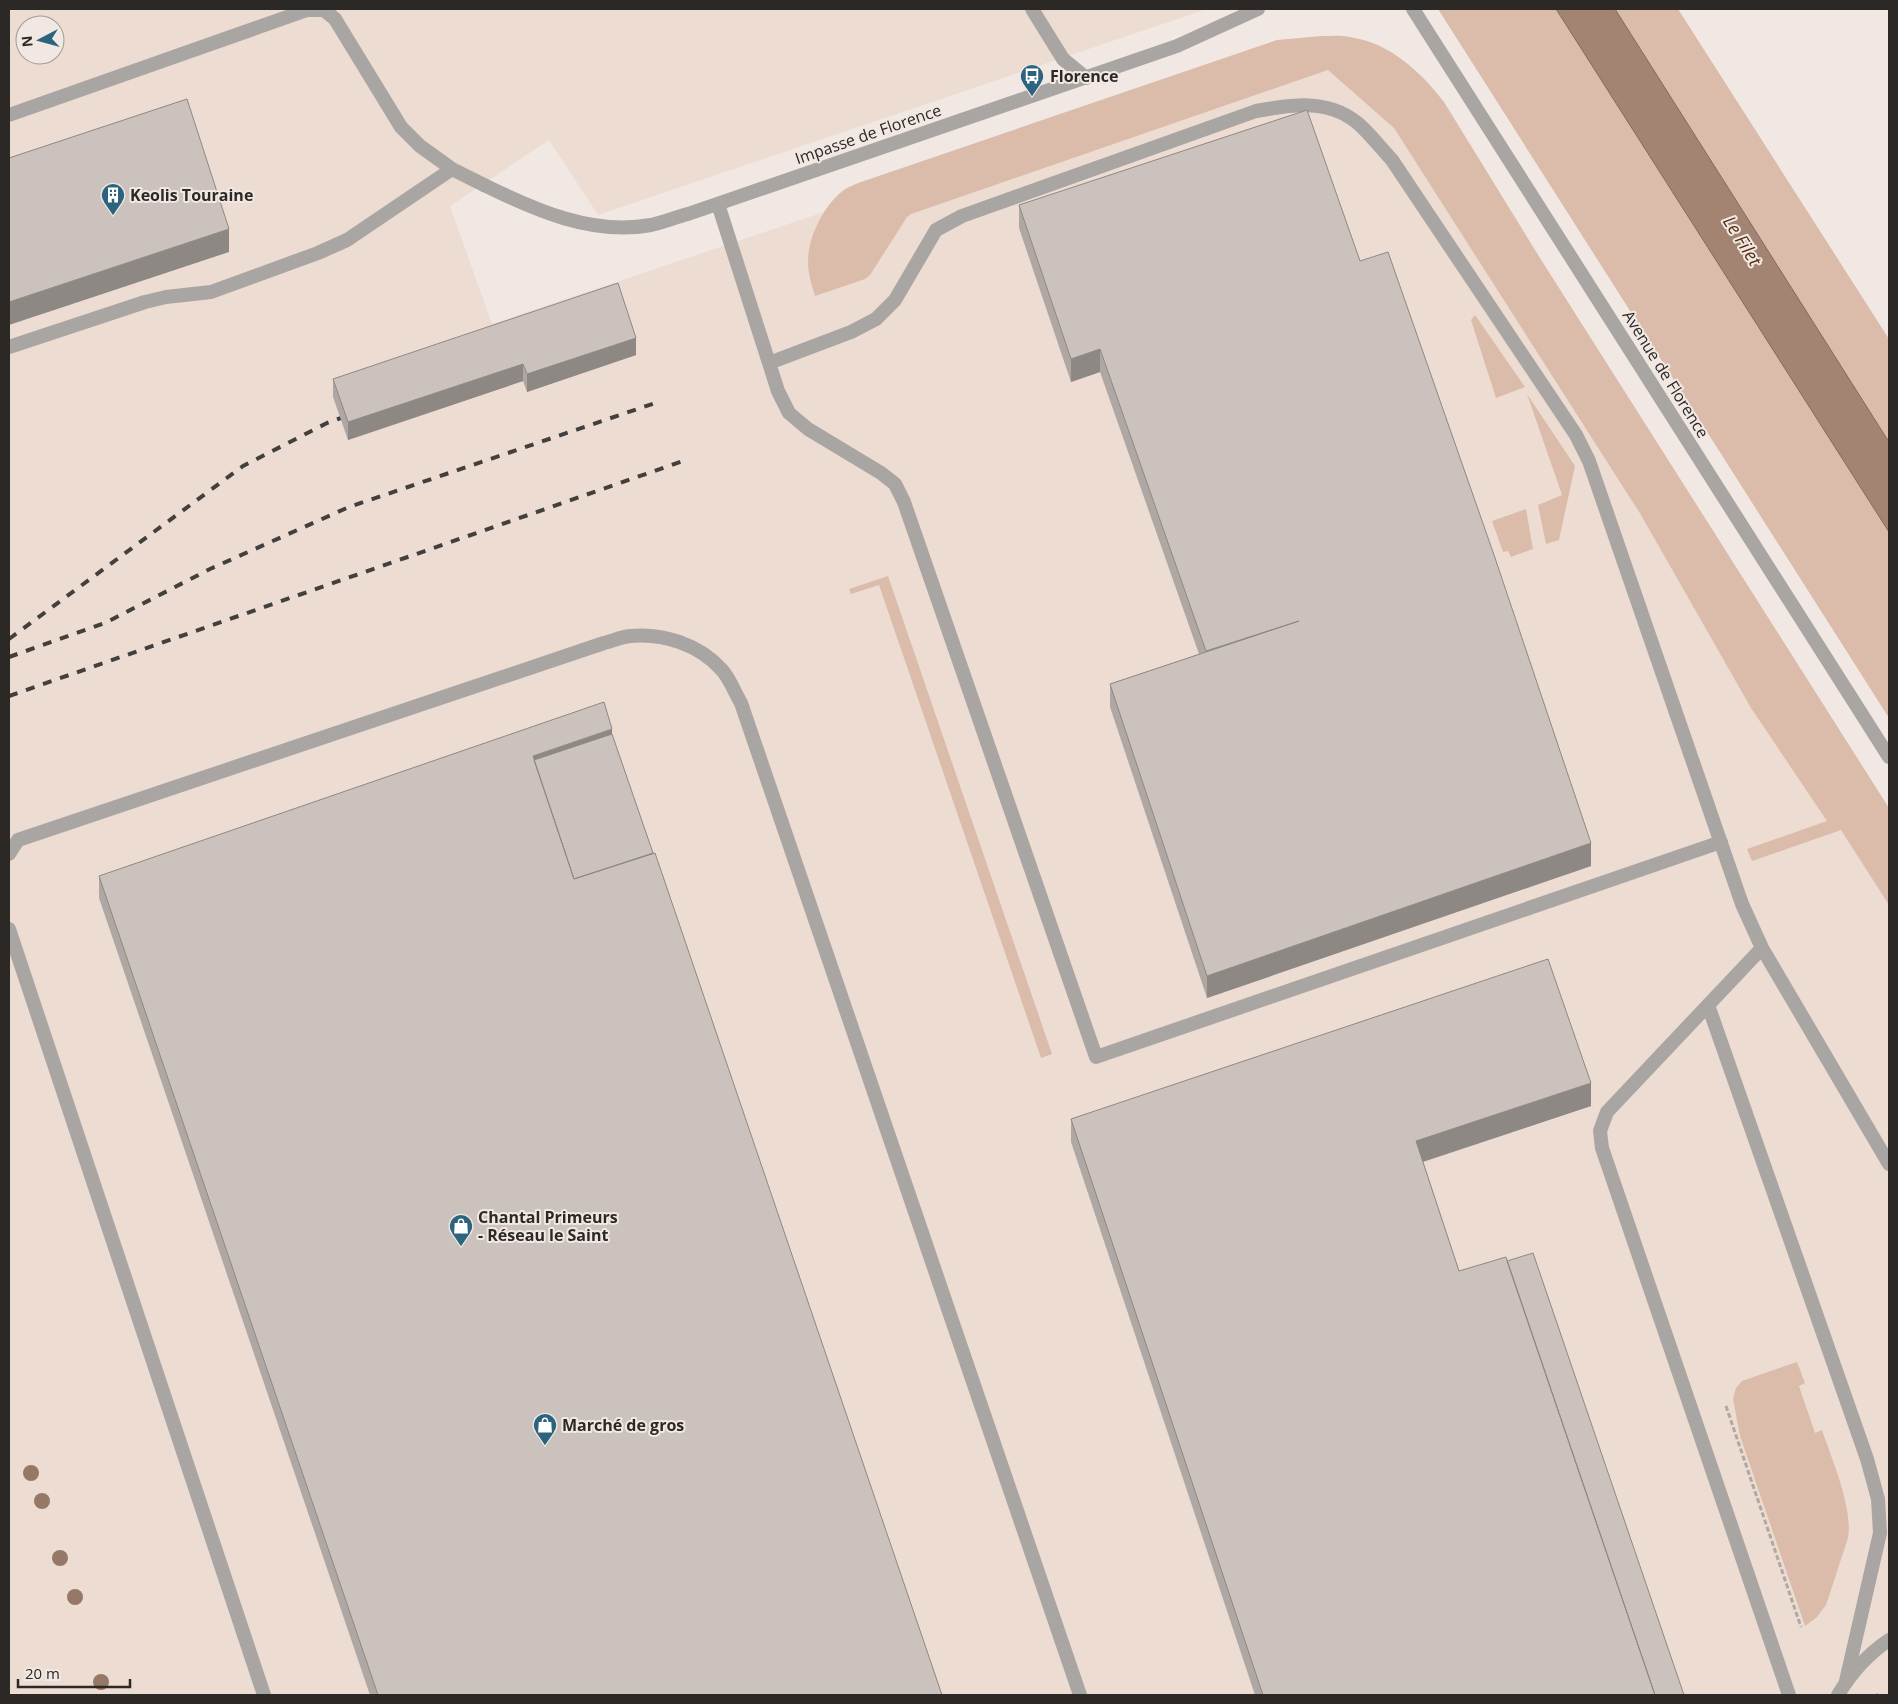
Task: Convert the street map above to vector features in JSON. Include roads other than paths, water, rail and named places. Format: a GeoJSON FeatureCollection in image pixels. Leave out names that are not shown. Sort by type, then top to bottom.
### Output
{"type":"FeatureCollection","features":[{"type":"Feature","properties":{"kind":"street"},"geometry":{"type":"LineString","coordinates":[[1032,9],[1063,59],[1086,78]]}},
{"type":"Feature","properties":{"kind":"street","name":"Impasse de Florence"},"geometry":{"type":"LineString","coordinates":[[9,116],[307,10],[324,10],[335,19],[402,127],[420,146],[452,169],[524,205],[559,218],[610,227],[650,225],[718,204],[1177,46],[1258,9]]}},
{"type":"Feature","properties":{"kind":"street","name":"Avenue de Florence"},"geometry":{"type":"LineString","coordinates":[[1413,9],[1889,757]]}},
{"type":"Feature","properties":{"kind":"street"},"geometry":{"type":"LineString","coordinates":[[769,363],[851,332],[876,319],[895,300],[936,230],[962,216],[1256,112],[1291,105],[1314,105],[1338,111],[1362,126],[1392,160],[1576,435],[1589,461],[1742,904],[1762,948],[1889,1164]]}},
{"type":"Feature","properties":{"kind":"street"},"geometry":{"type":"LineString","coordinates":[[9,347],[145,302],[166,297],[211,292],[318,253],[347,240],[452,169]]}},
{"type":"Feature","properties":{"kind":"street"},"geometry":{"type":"LineString","coordinates":[[718,204],[778,391],[789,413],[808,429],[881,473],[895,484],[904,502],[1096,1057],[1721,842]]}},
{"type":"Feature","properties":{"kind":"street"},"geometry":{"type":"LineString","coordinates":[[9,854],[18,840],[604,643],[628,636],[651,635],[671,639],[697,649],[722,670],[741,703],[1080,1695]]}},
{"type":"Feature","properties":{"kind":"street"},"geometry":{"type":"LineString","coordinates":[[9,929],[264,1695]]}},
{"type":"Feature","properties":{"kind":"street"},"geometry":{"type":"LineString","coordinates":[[1762,948],[1607,1112],[1600,1131],[1602,1148],[1789,1695]]}},
{"type":"Feature","properties":{"kind":"street"},"geometry":{"type":"LineString","coordinates":[[1708,1005],[1867,1459],[1878,1499],[1880,1533],[1846,1681]]}},
{"type":"Feature","properties":{"kind":"street"},"geometry":{"type":"LineString","coordinates":[[1838,1695],[1846,1681],[1874,1650],[1889,1640]]}},
{"type":"Feature","properties":{"kind":"water","name":"Le Filet"},"geometry":{"type":"Polygon","coordinates":[[[1556,9],[1615,9],[1889,442],[1889,532],[1556,9]]]}},
{"type":"Feature","properties":{"kind":"railway"},"geometry":{"type":"LineString","coordinates":[[9,657],[105,623],[210,569],[349,507],[661,401]]}},
{"type":"Feature","properties":{"kind":"railway"},"geometry":{"type":"LineString","coordinates":[[9,639],[243,466],[327,423],[341,418]]}},
{"type":"Feature","properties":{"kind":"railway"},"geometry":{"type":"LineString","coordinates":[[9,696],[683,461]]}},
{"type":"Feature","properties":{"kind":"place","name":"Florence"},"geometry":{"type":"Point","coordinates":[1032,97]}},
{"type":"Feature","properties":{"kind":"place","name":"Keolis Touraine"},"geometry":{"type":"Point","coordinates":[113,216]}},
{"type":"Feature","properties":{"kind":"place","name":"Chantal Primeurs - Réseau le Saint"},"geometry":{"type":"Point","coordinates":[461,1247]}},
{"type":"Feature","properties":{"kind":"place","name":"Marché de gros"},"geometry":{"type":"Point","coordinates":[545,1446]}}]}
